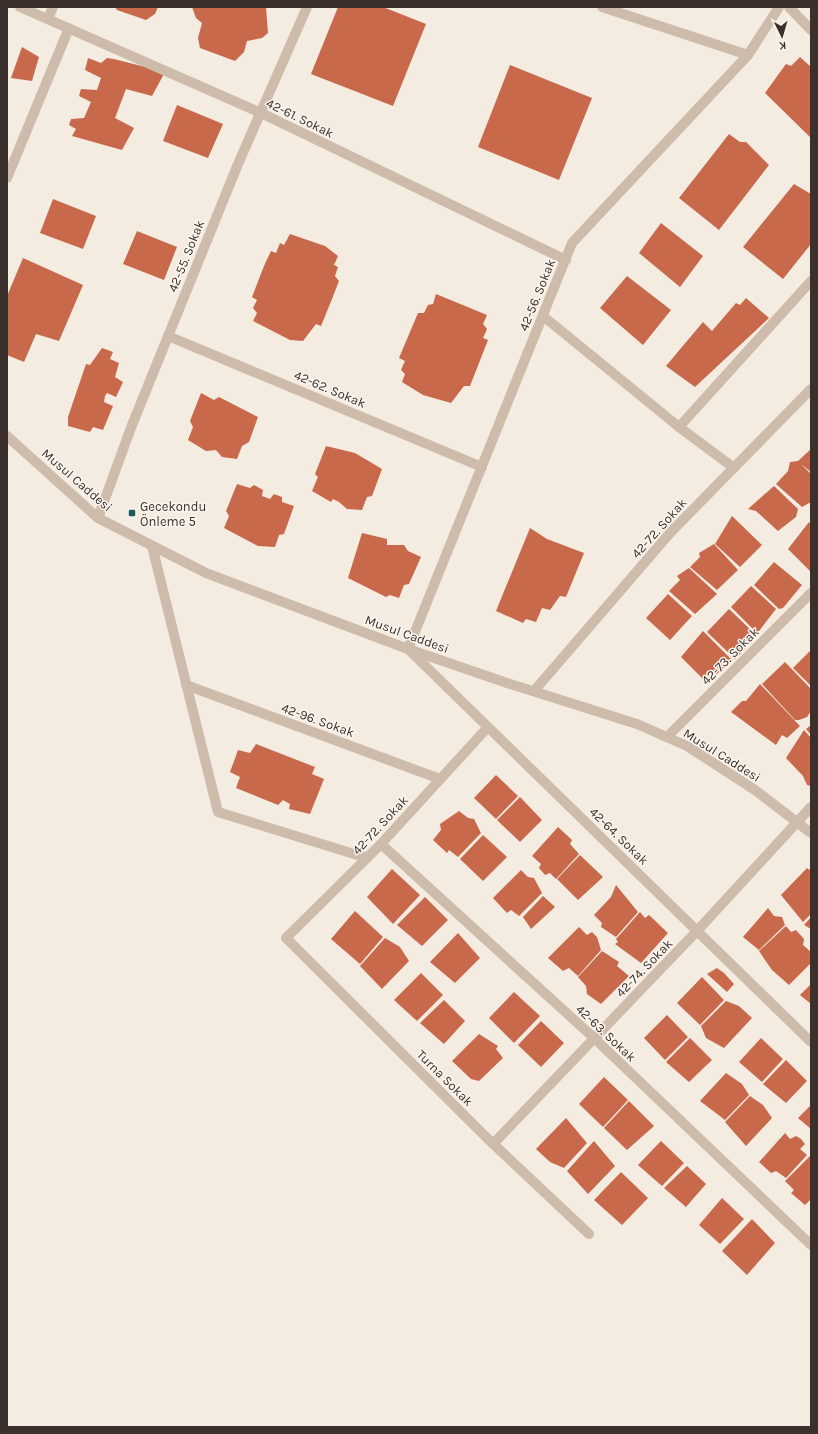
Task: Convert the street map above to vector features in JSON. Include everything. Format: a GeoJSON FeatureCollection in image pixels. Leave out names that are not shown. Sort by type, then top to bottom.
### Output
{"type":"FeatureCollection","features":[{"type":"Feature","properties":{"kind":"street","name":"42-61. Sokak"},"geometry":{"type":"LineString","coordinates":[[20,7],[48,18],[261,113],[566,260]]}},
{"type":"Feature","properties":{"kind":"street"},"geometry":{"type":"LineString","coordinates":[[48,18],[53,7]]}},
{"type":"Feature","properties":{"kind":"street","name":"42-55. Sokak"},"geometry":{"type":"LineString","coordinates":[[98,518],[132,425],[238,164],[307,7]]}},
{"type":"Feature","properties":{"kind":"street"},"geometry":{"type":"LineString","coordinates":[[602,7],[748,54]]}},
{"type":"Feature","properties":{"kind":"street","name":"42-56. Sokak"},"geometry":{"type":"LineString","coordinates":[[408,649],[572,243],[748,54],[779,7]]}},
{"type":"Feature","properties":{"kind":"street"},"geometry":{"type":"LineString","coordinates":[[789,7],[811,30]]}},
{"type":"Feature","properties":{"kind":"street"},"geometry":{"type":"LineString","coordinates":[[7,178],[69,28]]}},
{"type":"Feature","properties":{"kind":"street"},"geometry":{"type":"LineString","coordinates":[[679,427],[811,281]]}},
{"type":"Feature","properties":{"kind":"street"},"geometry":{"type":"LineString","coordinates":[[543,316],[679,427],[734,468]]}},
{"type":"Feature","properties":{"kind":"street","name":"42-62. Sokak"},"geometry":{"type":"LineString","coordinates":[[168,336],[482,467]]}},
{"type":"Feature","properties":{"kind":"street","name":"42-72. Sokak"},"geometry":{"type":"LineString","coordinates":[[534,691],[670,533],[811,389]]}},
{"type":"Feature","properties":{"kind":"street","name":"Musul Caddesi"},"geometry":{"type":"LineString","coordinates":[[7,436],[98,518],[152,546],[206,572],[408,649],[638,724],[687,746],[755,790],[811,833]]}},
{"type":"Feature","properties":{"kind":"street"},"geometry":{"type":"LineString","coordinates":[[152,546],[218,812],[367,858]]}},
{"type":"Feature","properties":{"kind":"street","name":"42-73. Sokak"},"geometry":{"type":"LineString","coordinates":[[667,737],[811,593]]}},
{"type":"Feature","properties":{"kind":"street","name":"42-64. Sokak"},"geometry":{"type":"LineString","coordinates":[[408,649],[811,1042]]}},
{"type":"Feature","properties":{"kind":"street","name":"42-96. Sokak"},"geometry":{"type":"LineString","coordinates":[[186,685],[440,779]]}},
{"type":"Feature","properties":{"kind":"street","name":"42-72. Sokak"},"geometry":{"type":"LineString","coordinates":[[286,938],[381,844],[488,727]]}},
{"type":"Feature","properties":{"kind":"street","name":"42-74. Sokak"},"geometry":{"type":"LineString","coordinates":[[493,1144],[697,931],[811,807]]}},
{"type":"Feature","properties":{"kind":"street","name":"42-63. Sokak"},"geometry":{"type":"LineString","coordinates":[[381,844],[594,1038],[809,1240]]}},
{"type":"Feature","properties":{"kind":"street","name":"Turna Sokak"},"geometry":{"type":"LineString","coordinates":[[286,938],[493,1144],[589,1234]]}},
{"type":"Feature","properties":{"kind":"building"},"geometry":{"type":"Polygon","coordinates":[[[115,7],[158,7],[155,14],[146,20],[117,10],[115,7]]]}},
{"type":"Feature","properties":{"kind":"building"},"geometry":{"type":"Polygon","coordinates":[[[192,7],[266,7],[268,33],[262,38],[247,41],[244,52],[235,61],[200,48],[198,38],[202,23],[196,18],[192,7]]]}},
{"type":"Feature","properties":{"kind":"building"},"geometry":{"type":"Polygon","coordinates":[[[338,7],[383,7],[426,24],[393,106],[311,74],[338,7]]]}},
{"type":"Feature","properties":{"kind":"building"},"geometry":{"type":"Polygon","coordinates":[[[22,47],[39,57],[32,81],[11,78],[22,47]]]}},
{"type":"Feature","properties":{"kind":"building"},"geometry":{"type":"Polygon","coordinates":[[[800,57],[811,67],[811,138],[765,93],[786,64],[791,66],[800,57]]]}},
{"type":"Feature","properties":{"kind":"building"},"geometry":{"type":"Polygon","coordinates":[[[88,58],[101,63],[107,58],[114,59],[165,72],[152,96],[126,89],[115,118],[134,128],[122,150],[72,136],[76,129],[69,125],[71,119],[84,118],[91,102],[79,96],[81,89],[97,90],[101,78],[85,70],[88,58]]]}},
{"type":"Feature","properties":{"kind":"building"},"geometry":{"type":"Polygon","coordinates":[[[510,65],[592,98],[559,180],[478,147],[510,65]]]}},
{"type":"Feature","properties":{"kind":"building"},"geometry":{"type":"Polygon","coordinates":[[[177,105],[223,124],[208,158],[163,141],[177,105]]]}},
{"type":"Feature","properties":{"kind":"building"},"geometry":{"type":"Polygon","coordinates":[[[729,134],[740,142],[746,142],[769,165],[719,230],[679,198],[729,134]]]}},
{"type":"Feature","properties":{"kind":"building"},"geometry":{"type":"Polygon","coordinates":[[[794,184],[811,194],[811,244],[783,279],[743,247],[794,184]]]}},
{"type":"Feature","properties":{"kind":"building"},"geometry":{"type":"Polygon","coordinates":[[[53,199],[96,216],[83,249],[40,233],[53,199]]]}},
{"type":"Feature","properties":{"kind":"building"},"geometry":{"type":"Polygon","coordinates":[[[661,223],[703,256],[680,287],[639,253],[661,223]]]}},
{"type":"Feature","properties":{"kind":"building"},"geometry":{"type":"Polygon","coordinates":[[[137,231],[177,247],[164,280],[123,264],[137,231]]]}},
{"type":"Feature","properties":{"kind":"building"},"geometry":{"type":"Polygon","coordinates":[[[290,234],[325,246],[338,256],[334,265],[338,267],[335,276],[339,281],[321,326],[316,324],[303,341],[290,340],[253,321],[257,313],[253,308],[257,300],[252,297],[264,266],[271,251],[276,253],[280,243],[284,245],[290,234]]]}},
{"type":"Feature","properties":{"kind":"building"},"geometry":{"type":"Polygon","coordinates":[[[23,258],[83,285],[59,341],[36,334],[24,362],[7,355],[7,296],[23,258]]]}},
{"type":"Feature","properties":{"kind":"building"},"geometry":{"type":"Polygon","coordinates":[[[627,276],[671,310],[643,345],[600,308],[627,276]]]}},
{"type":"Feature","properties":{"kind":"building"},"geometry":{"type":"Polygon","coordinates":[[[436,294],[487,315],[483,324],[487,329],[483,338],[488,340],[470,386],[464,386],[451,403],[423,395],[402,382],[405,374],[401,370],[405,361],[399,358],[418,313],[424,313],[428,305],[433,304],[436,294]]]}},
{"type":"Feature","properties":{"kind":"building"},"geometry":{"type":"Polygon","coordinates":[[[746,298],[769,318],[695,387],[666,366],[703,322],[712,331],[736,303],[740,305],[746,298]]]}},
{"type":"Feature","properties":{"kind":"building"},"geometry":{"type":"Polygon","coordinates":[[[102,348],[113,352],[110,359],[119,363],[115,377],[123,382],[116,397],[107,393],[105,396],[104,402],[113,406],[103,430],[93,427],[90,432],[68,426],[68,417],[86,364],[90,365],[102,348]]]}},
{"type":"Feature","properties":{"kind":"building"},"geometry":{"type":"Polygon","coordinates":[[[201,393],[214,400],[219,397],[258,417],[249,442],[242,446],[237,459],[222,457],[216,450],[206,451],[188,440],[193,427],[190,421],[201,393]]]}},
{"type":"Feature","properties":{"kind":"building"},"geometry":{"type":"Polygon","coordinates":[[[326,446],[355,453],[382,469],[372,496],[367,497],[362,510],[347,509],[339,502],[333,499],[331,502],[312,491],[318,477],[315,474],[326,446]]]}},
{"type":"Feature","properties":{"kind":"building"},"geometry":{"type":"Polygon","coordinates":[[[811,449],[811,472],[801,464],[811,474],[811,502],[802,507],[776,484],[788,471],[790,462],[798,461],[811,449]]]}},
{"type":"Feature","properties":{"kind":"building"},"geometry":{"type":"Polygon","coordinates":[[[237,484],[250,488],[254,485],[263,490],[262,496],[270,499],[274,494],[282,497],[282,502],[294,506],[284,534],[279,535],[275,547],[258,546],[224,528],[229,516],[226,511],[237,484]]]}},
{"type":"Feature","properties":{"kind":"building"},"geometry":{"type":"Polygon","coordinates":[[[774,486],[798,509],[796,517],[778,531],[756,511],[748,509],[774,486]]]}},
{"type":"Feature","properties":{"kind":"building"},"geometry":{"type":"Polygon","coordinates":[[[732,516],[762,545],[740,567],[715,544],[732,516]]]}},
{"type":"Feature","properties":{"kind":"building"},"geometry":{"type":"Polygon","coordinates":[[[809,522],[811,524],[811,572],[788,549],[809,522]]]}},
{"type":"Feature","properties":{"kind":"building"},"geometry":{"type":"Polygon","coordinates":[[[530,528],[547,539],[584,553],[566,597],[560,596],[550,610],[542,608],[536,622],[526,619],[523,623],[496,611],[530,528]]]}},
{"type":"Feature","properties":{"kind":"building"},"geometry":{"type":"Polygon","coordinates":[[[362,533],[387,539],[387,545],[404,545],[408,551],[421,557],[409,584],[404,585],[399,598],[390,595],[386,597],[348,578],[362,533]]]}},
{"type":"Feature","properties":{"kind":"building"},"geometry":{"type":"Polygon","coordinates":[[[714,544],[738,570],[717,590],[690,567],[700,557],[699,553],[714,544]]]}},
{"type":"Feature","properties":{"kind":"building"},"geometry":{"type":"Polygon","coordinates":[[[774,562],[802,585],[783,608],[779,609],[754,585],[774,562]]]}},
{"type":"Feature","properties":{"kind":"building"},"geometry":{"type":"Polygon","coordinates":[[[689,568],[717,594],[695,614],[669,591],[680,580],[677,576],[689,568]]]}},
{"type":"Feature","properties":{"kind":"building"},"geometry":{"type":"Polygon","coordinates":[[[751,586],[776,609],[759,631],[756,632],[731,607],[751,586]]]}},
{"type":"Feature","properties":{"kind":"building"},"geometry":{"type":"Polygon","coordinates":[[[668,594],[692,616],[670,640],[646,618],[668,594]]]}},
{"type":"Feature","properties":{"kind":"building"},"geometry":{"type":"Polygon","coordinates":[[[729,609],[754,633],[742,645],[745,649],[735,659],[707,632],[729,609]]]}},
{"type":"Feature","properties":{"kind":"building"},"geometry":{"type":"Polygon","coordinates":[[[703,631],[732,660],[707,683],[681,657],[703,631]]]}},
{"type":"Feature","properties":{"kind":"building"},"geometry":{"type":"Polygon","coordinates":[[[811,650],[811,686],[793,668],[811,650]]]}},
{"type":"Feature","properties":{"kind":"building"},"geometry":{"type":"Polygon","coordinates":[[[785,662],[811,689],[811,711],[807,717],[799,720],[795,720],[762,684],[785,662]]]}},
{"type":"Feature","properties":{"kind":"building"},"geometry":{"type":"Polygon","coordinates":[[[760,684],[800,726],[787,738],[782,735],[776,745],[731,712],[742,701],[746,701],[760,684]]]}},
{"type":"Feature","properties":{"kind":"building"},"geometry":{"type":"Polygon","coordinates":[[[811,725],[811,735],[806,729],[811,725]]]}},
{"type":"Feature","properties":{"kind":"building"},"geometry":{"type":"Polygon","coordinates":[[[804,730],[811,738],[811,786],[807,785],[803,776],[786,758],[804,730]]]}},
{"type":"Feature","properties":{"kind":"building"},"geometry":{"type":"Polygon","coordinates":[[[256,744],[315,767],[312,774],[324,779],[310,814],[289,809],[290,804],[283,800],[278,805],[236,788],[240,777],[230,772],[238,750],[250,753],[256,744]]]}},
{"type":"Feature","properties":{"kind":"building"},"geometry":{"type":"Polygon","coordinates":[[[496,775],[518,796],[496,819],[474,798],[496,775]]]}},
{"type":"Feature","properties":{"kind":"building"},"geometry":{"type":"Polygon","coordinates":[[[520,797],[542,820],[520,842],[497,820],[520,797]]]}},
{"type":"Feature","properties":{"kind":"building"},"geometry":{"type":"Polygon","coordinates":[[[459,811],[468,818],[474,819],[481,833],[458,857],[449,850],[447,853],[433,840],[441,830],[440,824],[459,811]]]}},
{"type":"Feature","properties":{"kind":"building"},"geometry":{"type":"Polygon","coordinates":[[[558,827],[572,840],[570,844],[579,854],[556,879],[550,873],[545,875],[539,868],[541,864],[532,856],[558,827]]]}},
{"type":"Feature","properties":{"kind":"building"},"geometry":{"type":"Polygon","coordinates":[[[483,835],[507,857],[483,881],[460,859],[483,835]]]}},
{"type":"Feature","properties":{"kind":"building"},"geometry":{"type":"Polygon","coordinates":[[[580,855],[603,877],[578,900],[557,879],[580,855]]]}},
{"type":"Feature","properties":{"kind":"building"},"geometry":{"type":"Polygon","coordinates":[[[807,868],[811,871],[811,914],[803,922],[781,895],[807,868]]]}},
{"type":"Feature","properties":{"kind":"building"},"geometry":{"type":"Polygon","coordinates":[[[392,869],[420,895],[393,924],[367,897],[392,869]]]}},
{"type":"Feature","properties":{"kind":"building"},"geometry":{"type":"Polygon","coordinates":[[[521,870],[528,877],[534,878],[542,893],[519,916],[511,910],[507,913],[493,898],[521,870]]]}},
{"type":"Feature","properties":{"kind":"building"},"geometry":{"type":"Polygon","coordinates":[[[616,885],[638,912],[616,937],[601,927],[602,923],[594,915],[611,897],[616,885]]]}},
{"type":"Feature","properties":{"kind":"building"},"geometry":{"type":"Polygon","coordinates":[[[543,896],[555,907],[531,929],[523,917],[543,896]]]}},
{"type":"Feature","properties":{"kind":"building"},"geometry":{"type":"Polygon","coordinates":[[[425,897],[448,920],[422,946],[397,925],[425,897]]]}},
{"type":"Feature","properties":{"kind":"building"},"geometry":{"type":"Polygon","coordinates":[[[768,908],[774,916],[782,917],[785,925],[759,950],[743,937],[768,908]]]}},
{"type":"Feature","properties":{"kind":"building"},"geometry":{"type":"Polygon","coordinates":[[[355,911],[383,937],[360,964],[331,939],[355,911]]]}},
{"type":"Feature","properties":{"kind":"building"},"geometry":{"type":"Polygon","coordinates":[[[640,912],[645,918],[649,915],[668,933],[641,963],[615,944],[618,942],[616,939],[640,912]]]}},
{"type":"Feature","properties":{"kind":"building"},"geometry":{"type":"Polygon","coordinates":[[[811,917],[811,929],[804,925],[811,917]]]}},
{"type":"Feature","properties":{"kind":"building"},"geometry":{"type":"Polygon","coordinates":[[[786,926],[791,932],[796,930],[804,939],[803,945],[811,952],[811,963],[789,985],[772,970],[759,951],[786,926]]]}},
{"type":"Feature","properties":{"kind":"building"},"geometry":{"type":"Polygon","coordinates":[[[579,927],[587,935],[592,932],[597,937],[601,950],[578,976],[569,968],[563,971],[548,958],[579,927]]]}},
{"type":"Feature","properties":{"kind":"building"},"geometry":{"type":"Polygon","coordinates":[[[458,933],[480,958],[455,983],[430,962],[458,933]]]}},
{"type":"Feature","properties":{"kind":"building"},"geometry":{"type":"Polygon","coordinates":[[[385,938],[400,947],[409,961],[382,989],[360,966],[385,938]]]}},
{"type":"Feature","properties":{"kind":"building"},"geometry":{"type":"Polygon","coordinates":[[[602,951],[619,962],[617,966],[629,976],[601,1004],[587,994],[586,986],[578,977],[602,951]]]}},
{"type":"Feature","properties":{"kind":"building"},"geometry":{"type":"Polygon","coordinates":[[[717,968],[734,984],[727,992],[707,974],[717,968]]]}},
{"type":"Feature","properties":{"kind":"building"},"geometry":{"type":"Polygon","coordinates":[[[421,973],[443,995],[417,1021],[394,1000],[421,973]]]}},
{"type":"Feature","properties":{"kind":"building"},"geometry":{"type":"Polygon","coordinates":[[[702,977],[724,1000],[700,1025],[677,1003],[702,977]]]}},
{"type":"Feature","properties":{"kind":"building"},"geometry":{"type":"Polygon","coordinates":[[[811,984],[811,1004],[800,995],[811,984]]]}},
{"type":"Feature","properties":{"kind":"building"},"geometry":{"type":"Polygon","coordinates":[[[514,992],[540,1016],[514,1043],[489,1018],[514,992]]]}},
{"type":"Feature","properties":{"kind":"building"},"geometry":{"type":"Polygon","coordinates":[[[444,1000],[465,1021],[444,1044],[420,1023],[444,1000]]]}},
{"type":"Feature","properties":{"kind":"building"},"geometry":{"type":"Polygon","coordinates":[[[726,1001],[739,1006],[752,1018],[724,1048],[706,1038],[701,1026],[726,1001]]]}},
{"type":"Feature","properties":{"kind":"building"},"geometry":{"type":"Polygon","coordinates":[[[667,1015],[688,1037],[665,1060],[644,1038],[667,1015]]]}},
{"type":"Feature","properties":{"kind":"building"},"geometry":{"type":"Polygon","coordinates":[[[541,1021],[564,1043],[541,1067],[518,1045],[541,1021]]]}},
{"type":"Feature","properties":{"kind":"building"},"geometry":{"type":"Polygon","coordinates":[[[479,1034],[498,1046],[496,1049],[503,1058],[479,1081],[471,1079],[452,1061],[479,1034]]]}},
{"type":"Feature","properties":{"kind":"building"},"geometry":{"type":"Polygon","coordinates":[[[690,1038],[712,1060],[689,1082],[666,1062],[690,1038]]]}},
{"type":"Feature","properties":{"kind":"building"},"geometry":{"type":"Polygon","coordinates":[[[761,1038],[783,1059],[762,1082],[739,1062],[761,1038]]]}},
{"type":"Feature","properties":{"kind":"building"},"geometry":{"type":"Polygon","coordinates":[[[786,1060],[807,1081],[786,1103],[763,1084],[786,1060]]]}},
{"type":"Feature","properties":{"kind":"building"},"geometry":{"type":"Polygon","coordinates":[[[726,1073],[742,1084],[749,1095],[725,1120],[700,1101],[726,1073]]]}},
{"type":"Feature","properties":{"kind":"building"},"geometry":{"type":"Polygon","coordinates":[[[604,1077],[628,1100],[603,1127],[579,1104],[604,1077]]]}},
{"type":"Feature","properties":{"kind":"building"},"geometry":{"type":"Polygon","coordinates":[[[750,1096],[763,1105],[772,1118],[746,1146],[725,1122],[750,1096]]]}},
{"type":"Feature","properties":{"kind":"building"},"geometry":{"type":"Polygon","coordinates":[[[629,1101],[654,1126],[627,1150],[604,1128],[629,1101]]]}},
{"type":"Feature","properties":{"kind":"building"},"geometry":{"type":"Polygon","coordinates":[[[811,1105],[811,1129],[798,1118],[811,1105]]]}},
{"type":"Feature","properties":{"kind":"building"},"geometry":{"type":"Polygon","coordinates":[[[566,1118],[587,1143],[564,1168],[550,1162],[536,1149],[566,1118]]]}},
{"type":"Feature","properties":{"kind":"building"},"geometry":{"type":"Polygon","coordinates":[[[785,1133],[790,1139],[796,1136],[801,1139],[805,1144],[800,1149],[807,1155],[786,1178],[776,1171],[771,1173],[759,1162],[785,1133]]]}},
{"type":"Feature","properties":{"kind":"building"},"geometry":{"type":"Polygon","coordinates":[[[594,1141],[615,1166],[588,1194],[567,1171],[594,1141]]]}},
{"type":"Feature","properties":{"kind":"building"},"geometry":{"type":"Polygon","coordinates":[[[661,1141],[684,1163],[662,1186],[638,1165],[661,1141]]]}},
{"type":"Feature","properties":{"kind":"building"},"geometry":{"type":"Polygon","coordinates":[[[811,1155],[811,1199],[805,1205],[791,1193],[794,1190],[785,1181],[811,1155]]]}},
{"type":"Feature","properties":{"kind":"building"},"geometry":{"type":"Polygon","coordinates":[[[687,1166],[706,1184],[686,1207],[664,1188],[687,1166]]]}},
{"type":"Feature","properties":{"kind":"building"},"geometry":{"type":"Polygon","coordinates":[[[621,1172],[648,1198],[622,1225],[594,1200],[621,1172]]]}},
{"type":"Feature","properties":{"kind":"building"},"geometry":{"type":"Polygon","coordinates":[[[722,1198],[744,1219],[720,1244],[699,1225],[722,1198]]]}},
{"type":"Feature","properties":{"kind":"building"},"geometry":{"type":"Polygon","coordinates":[[[752,1219],[775,1243],[747,1275],[722,1251],[752,1219]]]}},
{"type":"Feature","properties":{"kind":"place","name":"Gecekondu Önleme 5"},"geometry":{"type":"Point","coordinates":[132,513]}}]}
